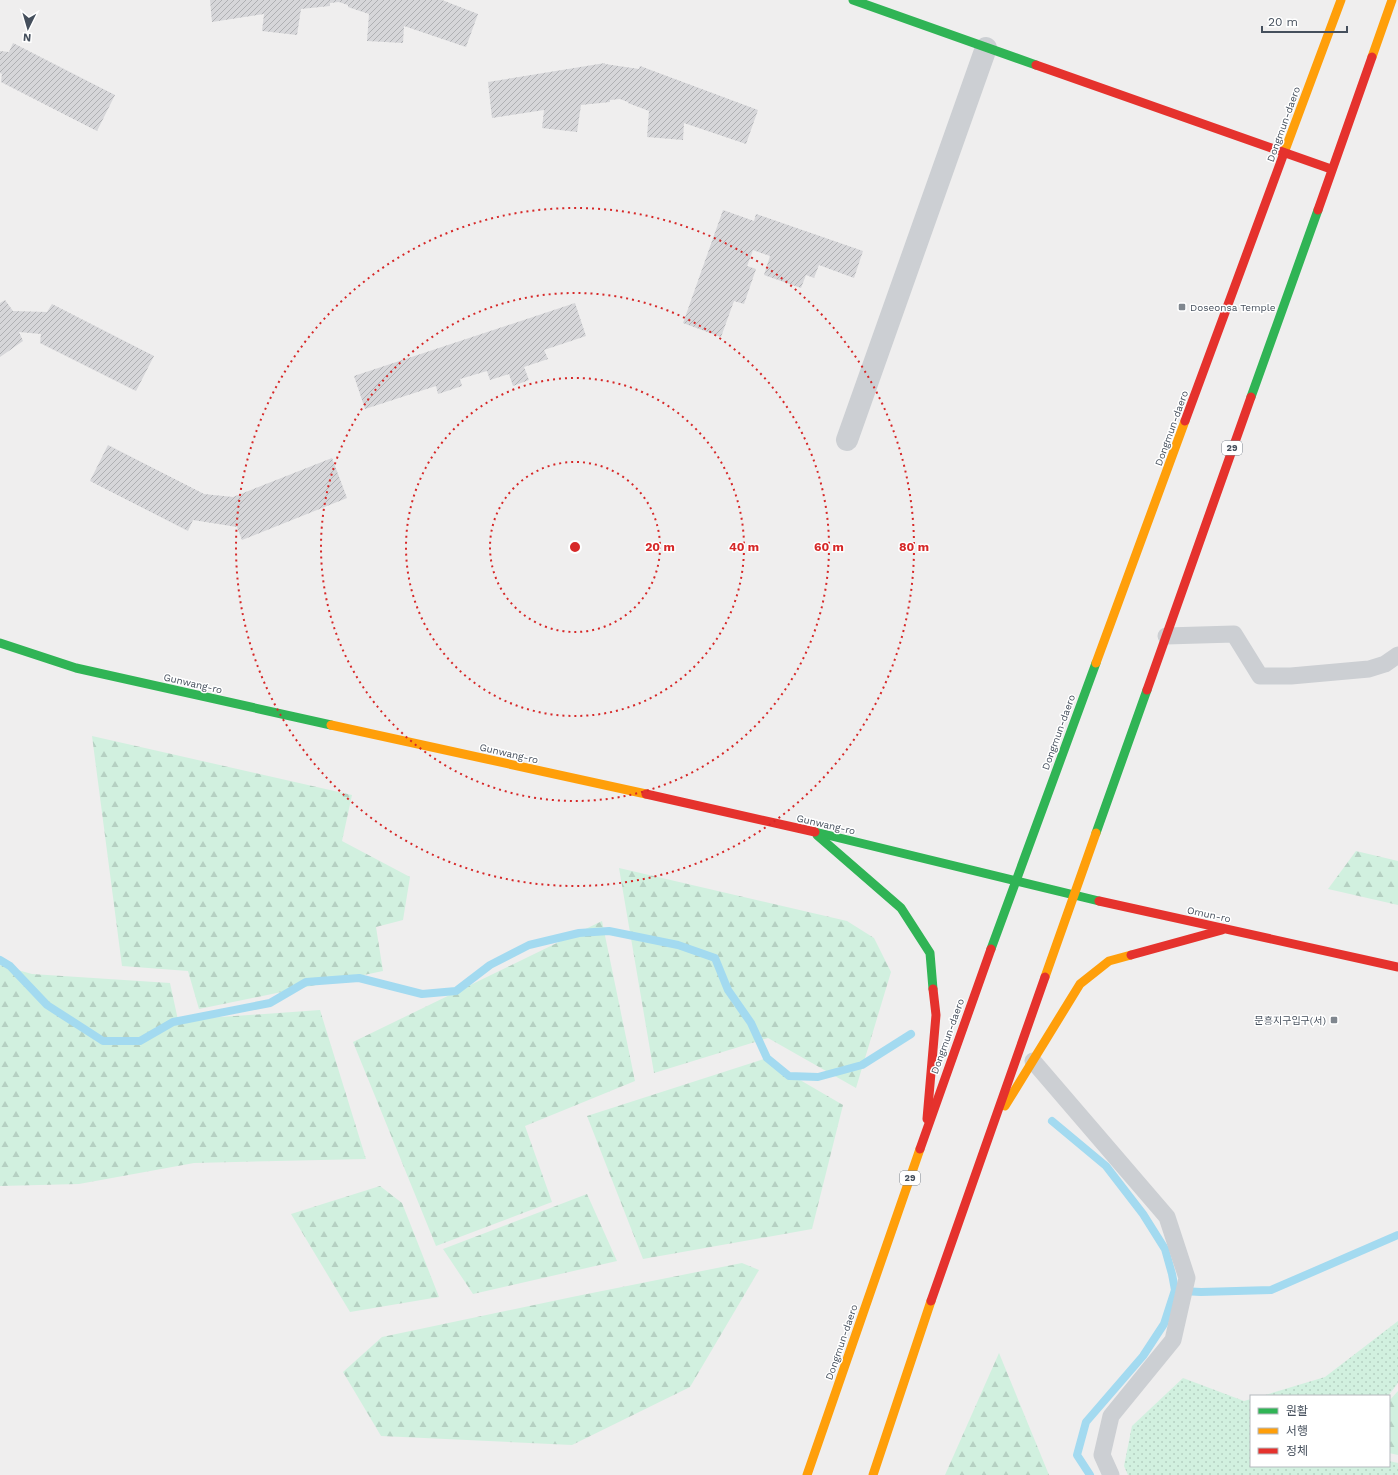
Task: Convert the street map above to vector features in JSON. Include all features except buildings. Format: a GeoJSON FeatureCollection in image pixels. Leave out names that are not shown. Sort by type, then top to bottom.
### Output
{"type":"FeatureCollection","features":[{"type":"Feature","properties":{"kind":"main road"},"geometry":{"type":"LineString","coordinates":[[853,0],[1331,169]]}},
{"type":"Feature","properties":{"kind":"main road","name":"Dongmun-daero"},"geometry":{"type":"LineString","coordinates":[[807,1475],[925,1133],[1015,882],[1341,0]]}},
{"type":"Feature","properties":{"kind":"main road","name":"29"},"geometry":{"type":"LineString","coordinates":[[873,1475],[993,1126],[1392,0]]}},
{"type":"Feature","properties":{"kind":"main road","name":"Gunwang-ro"},"geometry":{"type":"LineString","coordinates":[[0,643],[76,668],[815,832],[1015,882]]}},
{"type":"Feature","properties":{"kind":"main road"},"geometry":{"type":"LineString","coordinates":[[815,832],[901,908],[930,953],[936,1014],[925,1133]]}},
{"type":"Feature","properties":{"kind":"main road","name":"Omun-ro"},"geometry":{"type":"LineString","coordinates":[[1015,882],[1398,967]]}},
{"type":"Feature","properties":{"kind":"main road"},"geometry":{"type":"LineString","coordinates":[[993,1126],[1080,984],[1109,961],[1226,929]]}},
{"type":"Feature","properties":{"kind":"street"},"geometry":{"type":"LineString","coordinates":[[847,440],[986,48]]}},
{"type":"Feature","properties":{"kind":"lane"},"geometry":{"type":"LineString","coordinates":[[1166,636],[1234,634],[1260,676],[1291,676],[1369,669],[1385,664],[1398,655]]}},
{"type":"Feature","properties":{"kind":"lane"},"geometry":{"type":"LineString","coordinates":[[1033,1061],[1167,1217],[1187,1278],[1173,1340],[1111,1416],[1102,1455],[1111,1475]]}},
{"type":"Feature","properties":{"kind":"green space"},"geometry":{"type":"Polygon","coordinates":[[[92,736],[352,795],[342,841],[410,877],[403,920],[376,927],[383,971],[199,1009],[188,971],[122,966],[92,736]]]}},
{"type":"Feature","properties":{"kind":"green space"},"geometry":{"type":"Polygon","coordinates":[[[1356,851],[1398,861],[1398,905],[1328,889],[1356,851]]]}},
{"type":"Feature","properties":{"kind":"green space"},"geometry":{"type":"Polygon","coordinates":[[[619,868],[847,921],[874,938],[891,972],[856,1088],[768,1038],[654,1073],[619,868]]]}},
{"type":"Feature","properties":{"kind":"green space"},"geometry":{"type":"Polygon","coordinates":[[[602,921],[635,1081],[525,1126],[552,1202],[436,1246],[353,1042],[602,921]]]}},
{"type":"Feature","properties":{"kind":"green space"},"geometry":{"type":"Polygon","coordinates":[[[0,965],[32,974],[170,983],[178,1020],[320,1010],[366,1159],[194,1163],[79,1184],[0,1186],[0,965]]]}},
{"type":"Feature","properties":{"kind":"green space"},"geometry":{"type":"Polygon","coordinates":[[[764,1059],[843,1105],[812,1229],[643,1259],[587,1116],[764,1059]]]}},
{"type":"Feature","properties":{"kind":"green space"},"geometry":{"type":"Polygon","coordinates":[[[380,1186],[402,1203],[439,1297],[350,1312],[291,1214],[380,1186]]]}},
{"type":"Feature","properties":{"kind":"green space"},"geometry":{"type":"Polygon","coordinates":[[[587,1194],[617,1261],[473,1294],[443,1249],[587,1194]]]}},
{"type":"Feature","properties":{"kind":"green space"},"geometry":{"type":"Polygon","coordinates":[[[742,1263],[759,1270],[690,1387],[572,1445],[381,1436],[343,1372],[382,1337],[742,1263]]]}},
{"type":"Feature","properties":{"kind":"green space"},"geometry":{"type":"Polygon","coordinates":[[[1398,1321],[1398,1383],[1389,1395],[1265,1395],[1325,1377],[1398,1321]]]}},
{"type":"Feature","properties":{"kind":"green space"},"geometry":{"type":"Polygon","coordinates":[[[999,1353],[1049,1475],[945,1475],[999,1353]]]}},
{"type":"Feature","properties":{"kind":"green space"},"geometry":{"type":"Polygon","coordinates":[[[1183,1378],[1244,1401],[1250,1399],[1250,1467],[1390,1467],[1390,1461],[1398,1463],[1398,1475],[1128,1475],[1124,1466],[1132,1426],[1183,1378]]]}},
{"type":"Feature","properties":{"kind":"green space"},"geometry":{"type":"Polygon","coordinates":[[[1398,1391],[1398,1455],[1390,1453],[1390,1400],[1398,1391]]]}},
{"type":"Feature","properties":{"kind":"waterway"},"geometry":{"type":"LineString","coordinates":[[0,960],[10,966],[47,1005],[103,1041],[140,1041],[173,1022],[270,1003],[306,982],[359,978],[422,994],[456,991],[490,965],[529,945],[579,933],[609,931],[678,945],[715,958],[728,990],[751,1023],[767,1058],[789,1076],[818,1077],[862,1065],[911,1034]]}},
{"type":"Feature","properties":{"kind":"waterway"},"geometry":{"type":"LineString","coordinates":[[1052,1121],[1106,1166],[1143,1214],[1165,1249],[1175,1290],[1164,1324],[1143,1356],[1086,1422],[1077,1455],[1090,1475]]}},
{"type":"Feature","properties":{"kind":"waterway"},"geometry":{"type":"LineString","coordinates":[[1182,1291],[1201,1292],[1271,1290],[1398,1235]]}},
{"type":"Feature","properties":{"kind":"traffic: fast"},"geometry":{"type":"LineString","coordinates":[[853,0],[1036,65]]}},
{"type":"Feature","properties":{"kind":"traffic: fast"},"geometry":{"type":"LineString","coordinates":[[1251,397],[1318,210]]}},
{"type":"Feature","properties":{"kind":"traffic: fast"},"geometry":{"type":"LineString","coordinates":[[0,643],[76,668],[331,725]]}},
{"type":"Feature","properties":{"kind":"traffic: fast"},"geometry":{"type":"LineString","coordinates":[[991,949],[1096,663]]}},
{"type":"Feature","properties":{"kind":"traffic: fast"},"geometry":{"type":"LineString","coordinates":[[1096,833],[1147,690]]}},
{"type":"Feature","properties":{"kind":"traffic: fast"},"geometry":{"type":"LineString","coordinates":[[815,832],[1099,901]]}},
{"type":"Feature","properties":{"kind":"traffic: fast"},"geometry":{"type":"LineString","coordinates":[[817,835],[901,908],[930,953],[933,989]]}},
{"type":"Feature","properties":{"kind":"traffic: slow"},"geometry":{"type":"LineString","coordinates":[[1284,153],[1341,0]]}},
{"type":"Feature","properties":{"kind":"traffic: slow"},"geometry":{"type":"LineString","coordinates":[[1372,57],[1392,0]]}},
{"type":"Feature","properties":{"kind":"traffic: slow"},"geometry":{"type":"LineString","coordinates":[[1096,663],[1185,421]]}},
{"type":"Feature","properties":{"kind":"traffic: slow"},"geometry":{"type":"LineString","coordinates":[[331,725],[646,794]]}},
{"type":"Feature","properties":{"kind":"traffic: slow"},"geometry":{"type":"LineString","coordinates":[[1045,977],[1096,833]]}},
{"type":"Feature","properties":{"kind":"traffic: slow"},"geometry":{"type":"LineString","coordinates":[[1005,1106],[1080,984],[1109,961],[1131,955]]}},
{"type":"Feature","properties":{"kind":"traffic: slow"},"geometry":{"type":"LineString","coordinates":[[807,1475],[920,1149]]}},
{"type":"Feature","properties":{"kind":"traffic: slow"},"geometry":{"type":"LineString","coordinates":[[873,1475],[931,1301]]}},
{"type":"Feature","properties":{"kind":"traffic: jam"},"geometry":{"type":"LineString","coordinates":[[1318,210],[1372,57]]}},
{"type":"Feature","properties":{"kind":"traffic: jam"},"geometry":{"type":"LineString","coordinates":[[1036,65],[1331,169]]}},
{"type":"Feature","properties":{"kind":"traffic: jam"},"geometry":{"type":"LineString","coordinates":[[1185,421],[1284,153]]}},
{"type":"Feature","properties":{"kind":"traffic: jam"},"geometry":{"type":"LineString","coordinates":[[1147,690],[1251,397]]}},
{"type":"Feature","properties":{"kind":"traffic: jam"},"geometry":{"type":"LineString","coordinates":[[646,794],[815,832]]}},
{"type":"Feature","properties":{"kind":"traffic: jam"},"geometry":{"type":"LineString","coordinates":[[1099,901],[1398,967]]}},
{"type":"Feature","properties":{"kind":"traffic: jam"},"geometry":{"type":"LineString","coordinates":[[1131,955],[1222,930]]}},
{"type":"Feature","properties":{"kind":"traffic: jam"},"geometry":{"type":"LineString","coordinates":[[920,1149],[991,949]]}},
{"type":"Feature","properties":{"kind":"traffic: jam"},"geometry":{"type":"LineString","coordinates":[[931,1301],[1045,977]]}},
{"type":"Feature","properties":{"kind":"traffic: jam"},"geometry":{"type":"LineString","coordinates":[[927,1119],[936,1015],[933,989]]}},
{"type":"Feature","properties":{"kind":"place","name":"Doseonsa Temple"},"geometry":{"type":"Point","coordinates":[1182,307]}},
{"type":"Feature","properties":{"kind":"place","name":"문흥지구입구(서)"},"geometry":{"type":"Point","coordinates":[1334,1020]}}]}
